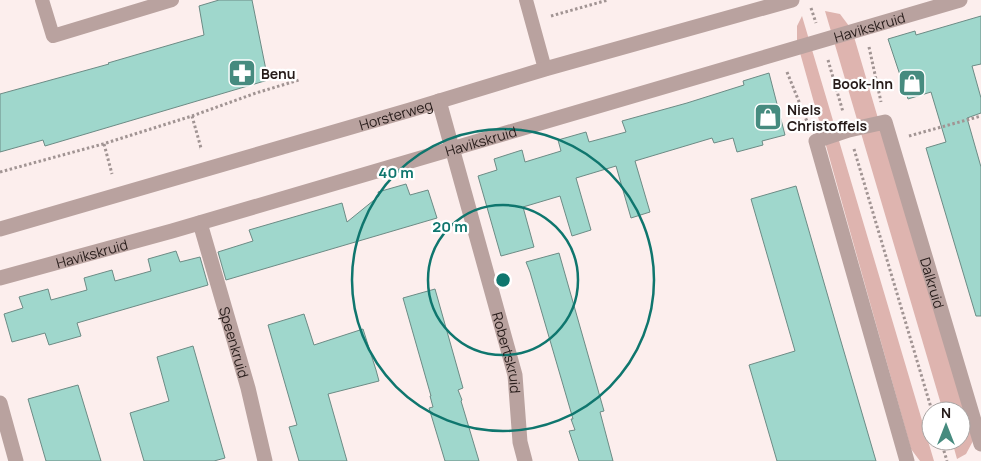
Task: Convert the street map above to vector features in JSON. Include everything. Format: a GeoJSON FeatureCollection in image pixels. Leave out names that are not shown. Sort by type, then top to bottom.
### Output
{"type":"FeatureCollection","features":[{"type":"Feature","properties":{"kind":"street","name":"Horsterweg"},"geometry":{"type":"LineString","coordinates":[[0,230],[439,102],[545,69],[792,0]]}},
{"type":"Feature","properties":{"kind":"street","name":"Havikskruid"},"geometry":{"type":"LineString","coordinates":[[0,278],[453,149],[960,0]]}},
{"type":"Feature","properties":{"kind":"street","name":"Robertskruid"},"geometry":{"type":"LineString","coordinates":[[439,102],[515,375],[520,442],[525,461]]}},
{"type":"Feature","properties":{"kind":"street"},"geometry":{"type":"LineString","coordinates":[[885,122],[849,130],[816,141],[906,461]]}},
{"type":"Feature","properties":{"kind":"street","name":"Dalkruid"},"geometry":{"type":"LineString","coordinates":[[885,122],[981,444]]}},
{"type":"Feature","properties":{"kind":"street","name":"Speenkruid"},"geometry":{"type":"LineString","coordinates":[[200,222],[248,388],[265,461]]}},
{"type":"Feature","properties":{"kind":"street"},"geometry":{"type":"LineString","coordinates":[[0,403],[16,461]]}},
{"type":"Feature","properties":{"kind":"lane"},"geometry":{"type":"LineString","coordinates":[[42,0],[54,36],[172,0]]}},
{"type":"Feature","properties":{"kind":"lane"},"geometry":{"type":"LineString","coordinates":[[526,0],[545,69]]}},
{"type":"Feature","properties":{"kind":"path"},"geometry":{"type":"LineString","coordinates":[[532,20],[608,0]]}},
{"type":"Feature","properties":{"kind":"path"},"geometry":{"type":"LineString","coordinates":[[864,27],[885,122]]}},
{"type":"Feature","properties":{"kind":"path"},"geometry":{"type":"LineString","coordinates":[[822,40],[929,401]]}},
{"type":"Feature","properties":{"kind":"path"},"geometry":{"type":"LineString","coordinates":[[780,52],[816,141]]}},
{"type":"Feature","properties":{"kind":"path"},"geometry":{"type":"LineString","coordinates":[[0,172],[104,144],[299,80]]}},
{"type":"Feature","properties":{"kind":"path"},"geometry":{"type":"LineString","coordinates":[[192,116],[201,148],[196,150]]}},
{"type":"Feature","properties":{"kind":"path"},"geometry":{"type":"LineString","coordinates":[[892,141],[981,116]]}},
{"type":"Feature","properties":{"kind":"path"},"geometry":{"type":"LineString","coordinates":[[104,144],[112,174]]}},
{"type":"Feature","properties":{"kind":"shaded area"},"geometry":{"type":"Polygon","coordinates":[[[825,11],[840,14],[852,30],[961,401],[940,401],[825,11]]]}},
{"type":"Feature","properties":{"kind":"shaded area"},"geometry":{"type":"Polygon","coordinates":[[[802,16],[921,417],[921,451],[931,451],[934,461],[920,461],[911,449],[797,42],[797,26],[802,16]]]}},
{"type":"Feature","properties":{"kind":"shaded area"},"geometry":{"type":"Polygon","coordinates":[[[955,451],[968,451],[966,454],[957,459],[955,451]]]}},
{"type":"Feature","properties":{"kind":"building"},"geometry":{"type":"Polygon","coordinates":[[[219,0],[252,0],[268,80],[45,146],[43,140],[0,152],[0,94],[204,35],[199,6],[219,0]]]}},
{"type":"Feature","properties":{"kind":"building"},"geometry":{"type":"Polygon","coordinates":[[[981,16],[981,64],[972,66],[981,98],[981,113],[967,118],[981,167],[981,316],[976,316],[926,148],[946,142],[931,92],[908,99],[888,39],[915,31],[916,35],[981,16]]]}},
{"type":"Feature","properties":{"kind":"building"},"geometry":{"type":"Polygon","coordinates":[[[769,73],[785,135],[762,141],[763,145],[737,152],[733,138],[714,143],[712,138],[635,161],[650,212],[631,218],[616,166],[576,178],[591,230],[572,236],[560,196],[523,207],[534,247],[501,256],[478,176],[497,170],[494,159],[522,150],[525,162],[561,151],[558,140],[586,132],[589,142],[626,132],[622,121],[744,85],[743,81],[769,73]]]}},
{"type":"Feature","properties":{"kind":"building"},"geometry":{"type":"Polygon","coordinates":[[[406,184],[410,195],[428,190],[437,218],[226,280],[218,252],[253,241],[249,230],[342,203],[347,222],[379,196],[378,192],[406,184]]]}},
{"type":"Feature","properties":{"kind":"building"},"geometry":{"type":"Polygon","coordinates":[[[796,186],[876,461],[777,461],[749,365],[795,351],[751,199],[796,186]]]}},
{"type":"Feature","properties":{"kind":"building"},"geometry":{"type":"Polygon","coordinates":[[[176,251],[180,262],[200,257],[208,285],[77,323],[81,336],[49,345],[45,333],[12,342],[4,314],[23,308],[19,297],[48,289],[51,300],[87,290],[84,278],[112,270],[115,281],[151,271],[148,259],[176,251]]]}},
{"type":"Feature","properties":{"kind":"building"},"geometry":{"type":"Polygon","coordinates":[[[559,253],[604,411],[600,412],[613,461],[579,461],[569,431],[575,430],[571,419],[573,419],[526,262],[559,253]]]}},
{"type":"Feature","properties":{"kind":"building"},"geometry":{"type":"Polygon","coordinates":[[[435,289],[463,388],[458,390],[479,461],[445,461],[429,408],[433,407],[431,396],[403,298],[435,289]]]}},
{"type":"Feature","properties":{"kind":"building"},"geometry":{"type":"Polygon","coordinates":[[[304,314],[314,345],[363,329],[376,370],[379,381],[328,394],[347,461],[299,461],[289,427],[297,425],[268,325],[304,314]]]}},
{"type":"Feature","properties":{"kind":"building"},"geometry":{"type":"Polygon","coordinates":[[[193,346],[225,458],[214,461],[144,461],[130,413],[169,401],[157,357],[193,346]]]}},
{"type":"Feature","properties":{"kind":"building"},"geometry":{"type":"Polygon","coordinates":[[[78,385],[101,461],[46,461],[28,399],[78,385]]]}},
{"type":"Feature","properties":{"kind":"place","name":"Benu"},"geometry":{"type":"Point","coordinates":[242,73]}},
{"type":"Feature","properties":{"kind":"place","name":"Book-Inn"},"geometry":{"type":"Point","coordinates":[912,83]}},
{"type":"Feature","properties":{"kind":"place","name":"Niels Christoffels"},"geometry":{"type":"Point","coordinates":[768,117]}}]}
